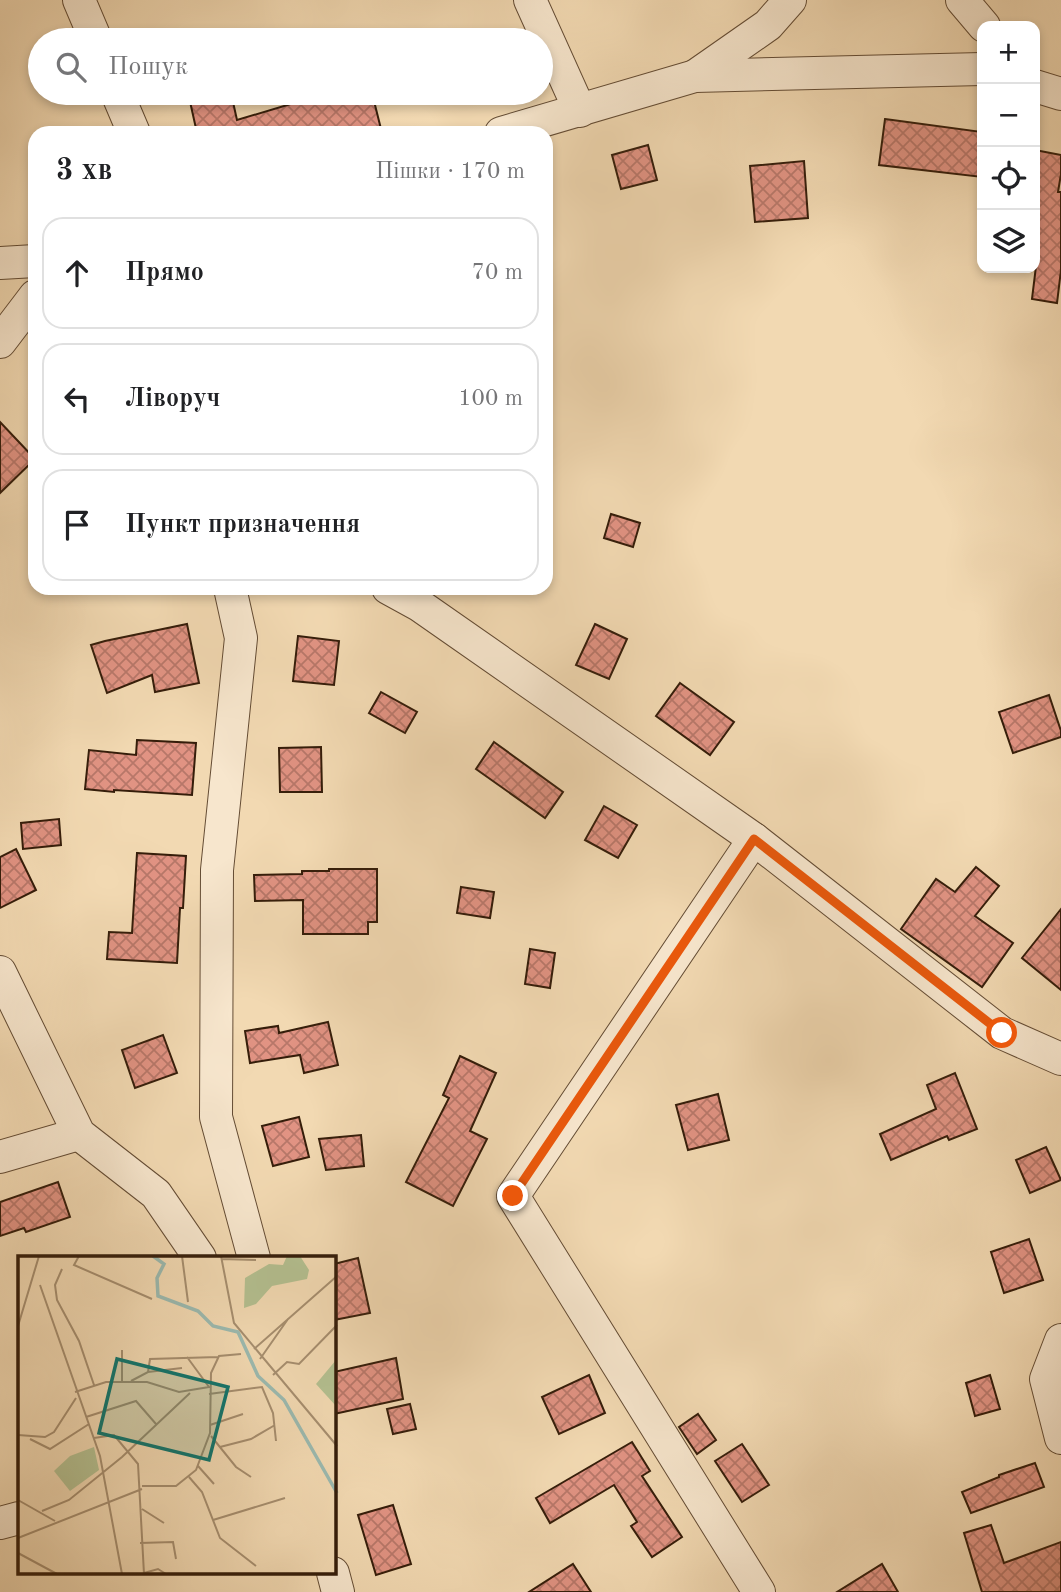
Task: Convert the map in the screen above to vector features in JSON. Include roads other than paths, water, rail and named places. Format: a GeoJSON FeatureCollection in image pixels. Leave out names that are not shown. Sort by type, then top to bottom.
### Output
{"type":"FeatureCollection","features":[{"type":"Feature","properties":{"kind":"street"},"geometry":{"type":"LineString","coordinates":[[79,0],[91,28]]}},
{"type":"Feature","properties":{"kind":"street"},"geometry":{"type":"LineString","coordinates":[[530,0],[543,28]]}},
{"type":"Feature","properties":{"kind":"street"},"geometry":{"type":"LineString","coordinates":[[695,76],[768,24],[790,0]]}},
{"type":"Feature","properties":{"kind":"street"},"geometry":{"type":"LineString","coordinates":[[962,0],[980,21]]}},
{"type":"Feature","properties":{"kind":"street"},"geometry":{"type":"LineString","coordinates":[[553,51],[580,111]]}},
{"type":"Feature","properties":{"kind":"street"},"geometry":{"type":"LineString","coordinates":[[526,126],[695,76],[977,69]]}},
{"type":"Feature","properties":{"kind":"street"},"geometry":{"type":"LineString","coordinates":[[1040,88],[1061,94]]}},
{"type":"Feature","properties":{"kind":"street"},"geometry":{"type":"LineString","coordinates":[[122,105],[131,126]]}},
{"type":"Feature","properties":{"kind":"street"},"geometry":{"type":"LineString","coordinates":[[0,263],[28,261]]}},
{"type":"Feature","properties":{"kind":"street"},"geometry":{"type":"LineString","coordinates":[[0,342],[28,305]]}},
{"type":"Feature","properties":{"kind":"street"},"geometry":{"type":"LineString","coordinates":[[232,595],[241,638],[217,870],[216,1117],[253,1256]]}},
{"type":"Feature","properties":{"kind":"street"},"geometry":{"type":"LineString","coordinates":[[401,595],[419,605],[754,839],[1002,1033],[1061,1059]]}},
{"type":"Feature","properties":{"kind":"street"},"geometry":{"type":"LineString","coordinates":[[754,839],[513,1196],[759,1592]]}},
{"type":"Feature","properties":{"kind":"street"},"geometry":{"type":"LineString","coordinates":[[0,972],[79,1135],[156,1194],[199,1256]]}},
{"type":"Feature","properties":{"kind":"street"},"geometry":{"type":"LineString","coordinates":[[0,1157],[79,1135]]}},
{"type":"Feature","properties":{"kind":"street"},"geometry":{"type":"LineString","coordinates":[[1061,1340],[1046,1379],[1061,1438]]}},
{"type":"Feature","properties":{"kind":"street"},"geometry":{"type":"LineString","coordinates":[[0,1523],[18,1518]]}},
{"type":"Feature","properties":{"kind":"street"},"geometry":{"type":"LineString","coordinates":[[332,1574],[338,1592]]}}]}
